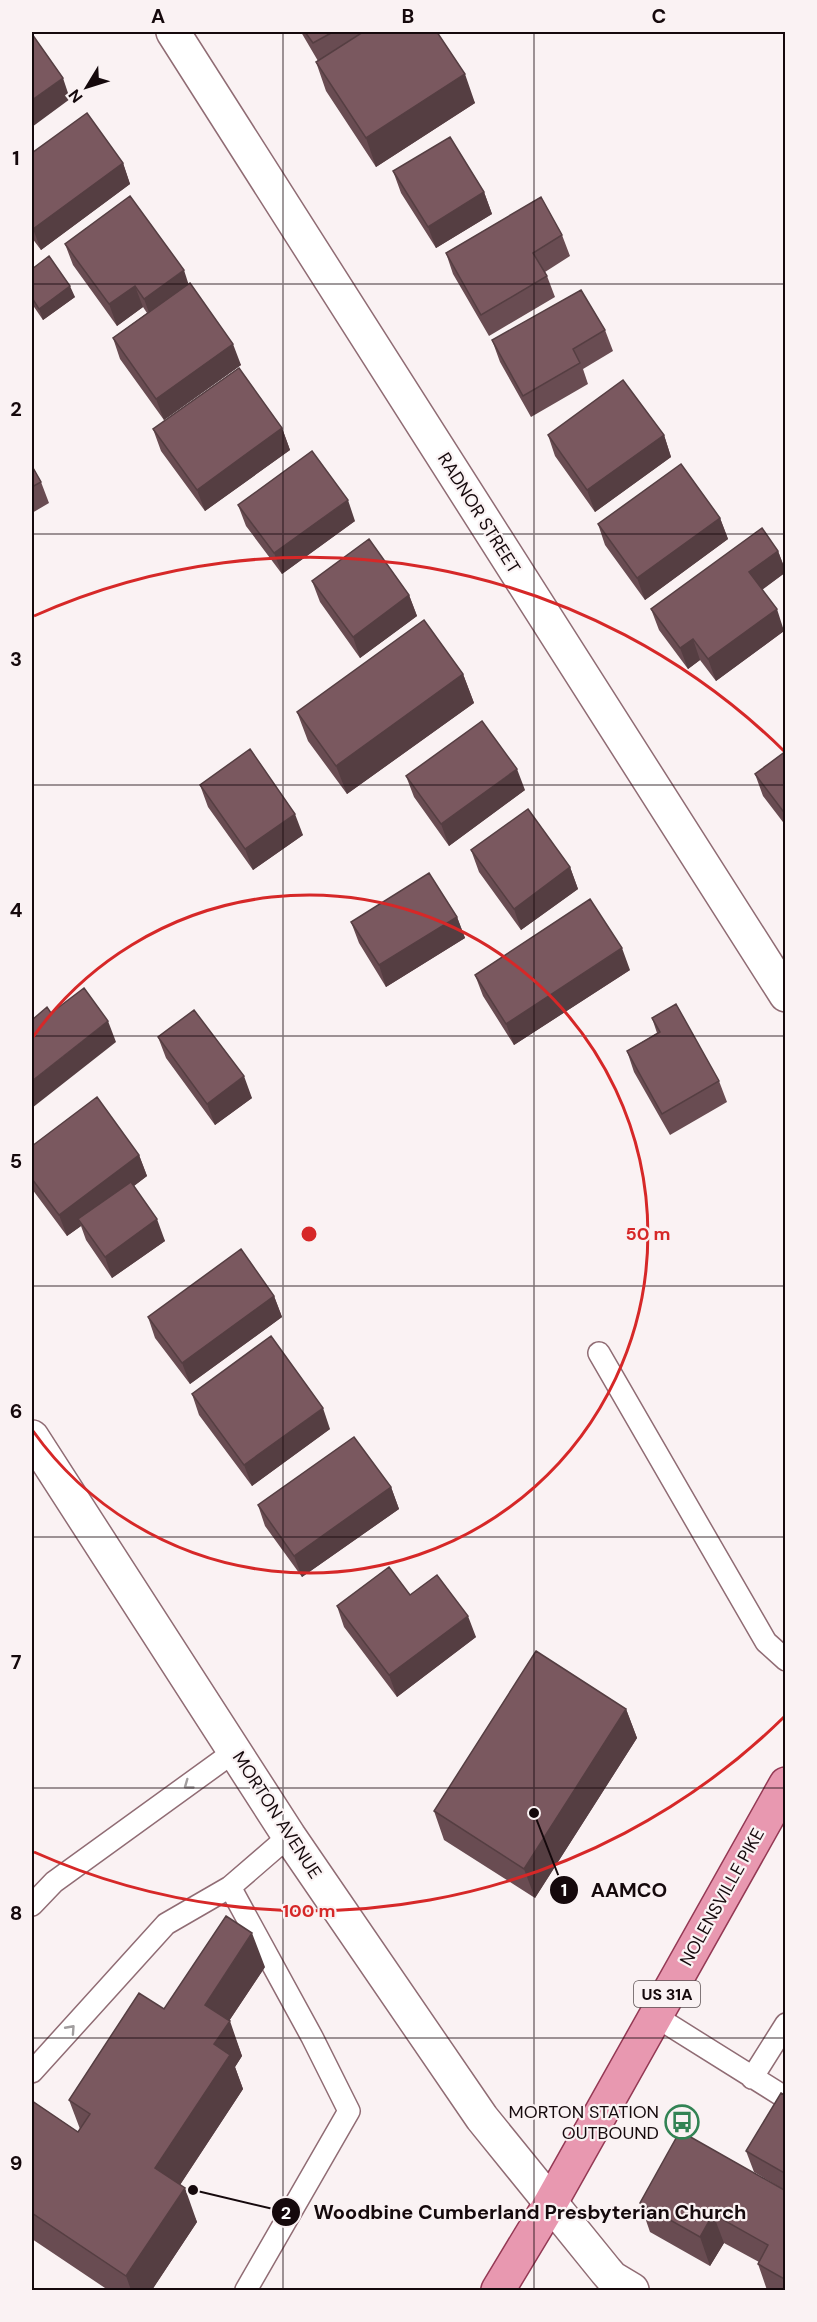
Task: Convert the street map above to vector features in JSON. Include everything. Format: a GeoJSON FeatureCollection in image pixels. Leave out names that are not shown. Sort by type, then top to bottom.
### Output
{"type":"FeatureCollection","features":[{"type":"Feature","properties":{"kind":"main road","name":"NOLENSVILLE PIKE"},"geometry":{"type":"LineString","coordinates":[[498,2290],[550,2204],[786,1784]]}},
{"type":"Feature","properties":{"kind":"street","name":"RADNOR STREET"},"geometry":{"type":"LineString","coordinates":[[173,32],[786,994]]}},
{"type":"Feature","properties":{"kind":"street","name":"MORTON AVENUE"},"geometry":{"type":"LineString","coordinates":[[32,1437],[289,1836],[482,2118],[612,2278],[632,2290]]}},
{"type":"Feature","properties":{"kind":"lane"},"geometry":{"type":"LineString","coordinates":[[599,1353],[766,1642],[786,1660]]}},
{"type":"Feature","properties":{"kind":"lane"},"geometry":{"type":"LineString","coordinates":[[32,1905],[54,1882],[235,1751]]}},
{"type":"Feature","properties":{"kind":"lane"},"geometry":{"type":"LineString","coordinates":[[32,2072],[166,1924],[231,1887],[289,1836]]}},
{"type":"Feature","properties":{"kind":"lane"},"geometry":{"type":"LineString","coordinates":[[231,1887],[312,2037],[349,2112],[246,2290]]}},
{"type":"Feature","properties":{"kind":"lane"},"geometry":{"type":"LineString","coordinates":[[655,2016],[786,2098]]}},
{"type":"Feature","properties":{"kind":"lane"},"geometry":{"type":"LineString","coordinates":[[752,2078],[786,2024]]}},
{"type":"Feature","properties":{"kind":"building"},"geometry":{"type":"Polygon","coordinates":[[[305,32],[333,32],[313,43],[305,32]]]}},
{"type":"Feature","properties":{"kind":"building"},"geometry":{"type":"Polygon","coordinates":[[[363,32],[437,32],[465,74],[366,138],[316,62],[363,32]]]}},
{"type":"Feature","properties":{"kind":"building"},"geometry":{"type":"Polygon","coordinates":[[[32,34],[63,78],[32,100],[32,34]]]}},
{"type":"Feature","properties":{"kind":"building"},"geometry":{"type":"Polygon","coordinates":[[[87,113],[123,163],[33,229],[32,153],[87,113]]]}},
{"type":"Feature","properties":{"kind":"building"},"geometry":{"type":"Polygon","coordinates":[[[450,137],[484,192],[428,227],[393,171],[450,137]]]}},
{"type":"Feature","properties":{"kind":"building"},"geometry":{"type":"Polygon","coordinates":[[[130,196],[184,270],[144,299],[135,286],[109,304],[65,244],[130,196]]]}},
{"type":"Feature","properties":{"kind":"building"},"geometry":{"type":"Polygon","coordinates":[[[541,197],[562,235],[533,253],[547,276],[481,315],[446,253],[541,197]]]}},
{"type":"Feature","properties":{"kind":"building"},"geometry":{"type":"Polygon","coordinates":[[[49,256],[70,286],[39,309],[32,298],[32,269],[49,256]]]}},
{"type":"Feature","properties":{"kind":"building"},"geometry":{"type":"Polygon","coordinates":[[[190,283],[233,344],[156,399],[113,338],[190,283]]]}},
{"type":"Feature","properties":{"kind":"building"},"geometry":{"type":"Polygon","coordinates":[[[581,290],[605,330],[573,349],[580,363],[523,396],[492,340],[581,290]]]}},
{"type":"Feature","properties":{"kind":"building"},"geometry":{"type":"Polygon","coordinates":[[[239,368],[282,428],[197,490],[153,429],[239,368]]]}},
{"type":"Feature","properties":{"kind":"building"},"geometry":{"type":"Polygon","coordinates":[[[623,380],[664,435],[587,490],[548,435],[623,380]]]}},
{"type":"Feature","properties":{"kind":"building"},"geometry":{"type":"Polygon","coordinates":[[[312,451],[348,500],[274,553],[238,505],[312,451]]]}},
{"type":"Feature","properties":{"kind":"building"},"geometry":{"type":"Polygon","coordinates":[[[681,464],[720,518],[637,578],[598,524],[681,464]]]}},
{"type":"Feature","properties":{"kind":"building"},"geometry":{"type":"Polygon","coordinates":[[[32,466],[41,482],[32,487],[32,466]]]}},
{"type":"Feature","properties":{"kind":"building"},"geometry":{"type":"Polygon","coordinates":[[[762,528],[778,551],[749,572],[777,609],[708,659],[693,639],[680,648],[651,609],[762,528]]]}},
{"type":"Feature","properties":{"kind":"building"},"geometry":{"type":"Polygon","coordinates":[[[369,539],[409,595],[353,637],[312,581],[369,539]]]}},
{"type":"Feature","properties":{"kind":"building"},"geometry":{"type":"Polygon","coordinates":[[[424,620],[463,674],[336,766],[297,712],[424,620]]]}},
{"type":"Feature","properties":{"kind":"building"},"geometry":{"type":"Polygon","coordinates":[[[482,721],[517,769],[441,824],[406,776],[482,721]]]}},
{"type":"Feature","properties":{"kind":"building"},"geometry":{"type":"Polygon","coordinates":[[[250,749],[295,814],[245,849],[200,785],[250,749]]]}},
{"type":"Feature","properties":{"kind":"building"},"geometry":{"type":"Polygon","coordinates":[[[786,751],[786,815],[755,774],[786,751]]]}},
{"type":"Feature","properties":{"kind":"building"},"geometry":{"type":"Polygon","coordinates":[[[528,809],[570,867],[514,909],[471,850],[528,809]]]}},
{"type":"Feature","properties":{"kind":"building"},"geometry":{"type":"Polygon","coordinates":[[[429,873],[457,917],[379,965],[351,922],[429,873]]]}},
{"type":"Feature","properties":{"kind":"building"},"geometry":{"type":"Polygon","coordinates":[[[590,899],[622,948],[506,1024],[475,975],[590,899]]]}},
{"type":"Feature","properties":{"kind":"building"},"geometry":{"type":"Polygon","coordinates":[[[84,988],[108,1021],[32,1081],[32,1020],[47,1007],[51,1013],[84,988]]]}},
{"type":"Feature","properties":{"kind":"building"},"geometry":{"type":"Polygon","coordinates":[[[676,1004],[719,1081],[662,1114],[627,1051],[660,1032],[652,1018],[676,1004]]]}},
{"type":"Feature","properties":{"kind":"building"},"geometry":{"type":"Polygon","coordinates":[[[194,1010],[244,1076],[207,1104],[158,1037],[194,1010]]]}},
{"type":"Feature","properties":{"kind":"building"},"geometry":{"type":"Polygon","coordinates":[[[97,1097],[139,1155],[59,1215],[32,1179],[32,1146],[97,1097]]]}},
{"type":"Feature","properties":{"kind":"building"},"geometry":{"type":"Polygon","coordinates":[[[131,1182],[157,1219],[105,1257],[78,1219],[131,1182]]]}},
{"type":"Feature","properties":{"kind":"building"},"geometry":{"type":"Polygon","coordinates":[[[241,1249],[274,1296],[182,1363],[148,1317],[241,1249]]]}},
{"type":"Feature","properties":{"kind":"building"},"geometry":{"type":"Polygon","coordinates":[[[271,1336],[323,1408],[244,1465],[192,1394],[271,1336]]]}},
{"type":"Feature","properties":{"kind":"building"},"geometry":{"type":"Polygon","coordinates":[[[354,1437],[391,1487],[294,1556],[258,1505],[354,1437]]]}},
{"type":"Feature","properties":{"kind":"building"},"geometry":{"type":"Polygon","coordinates":[[[389,1567],[410,1595],[437,1575],[468,1616],[389,1675],[337,1606],[389,1567]]]}},
{"type":"Feature","properties":{"kind":"building"},"geometry":{"type":"Polygon","coordinates":[[[536,1651],[626,1709],[524,1869],[434,1811],[536,1651]]]}},
{"type":"Feature","properties":{"kind":"building"},"geometry":{"type":"Polygon","coordinates":[[[226,1916],[252,1933],[205,2005],[230,2021],[214,2044],[230,2055],[155,2168],[185,2188],[126,2276],[32,2213],[32,2101],[78,2132],[90,2114],[69,2100],[139,1993],[164,2009],[226,1916]]]}},
{"type":"Feature","properties":{"kind":"building"},"geometry":{"type":"Polygon","coordinates":[[[781,2093],[786,2096],[786,2174],[746,2151],[781,2093]]]}},
{"type":"Feature","properties":{"kind":"building"},"geometry":{"type":"Polygon","coordinates":[[[680,2131],[786,2191],[786,2280],[758,2264],[768,2245],[713,2214],[700,2237],[640,2203],[680,2131]]]}},
{"type":"Feature","properties":{"kind":"place","name":"AAMCO"},"geometry":{"type":"Point","coordinates":[534,1813]}},
{"type":"Feature","properties":{"kind":"place","name":"MORTON STATION OUTBOUND"},"geometry":{"type":"Point","coordinates":[682,2122]}},
{"type":"Feature","properties":{"kind":"place","name":"Woodbine Cumberland Presbyterian Church"},"geometry":{"type":"Point","coordinates":[193,2190]}}]}
